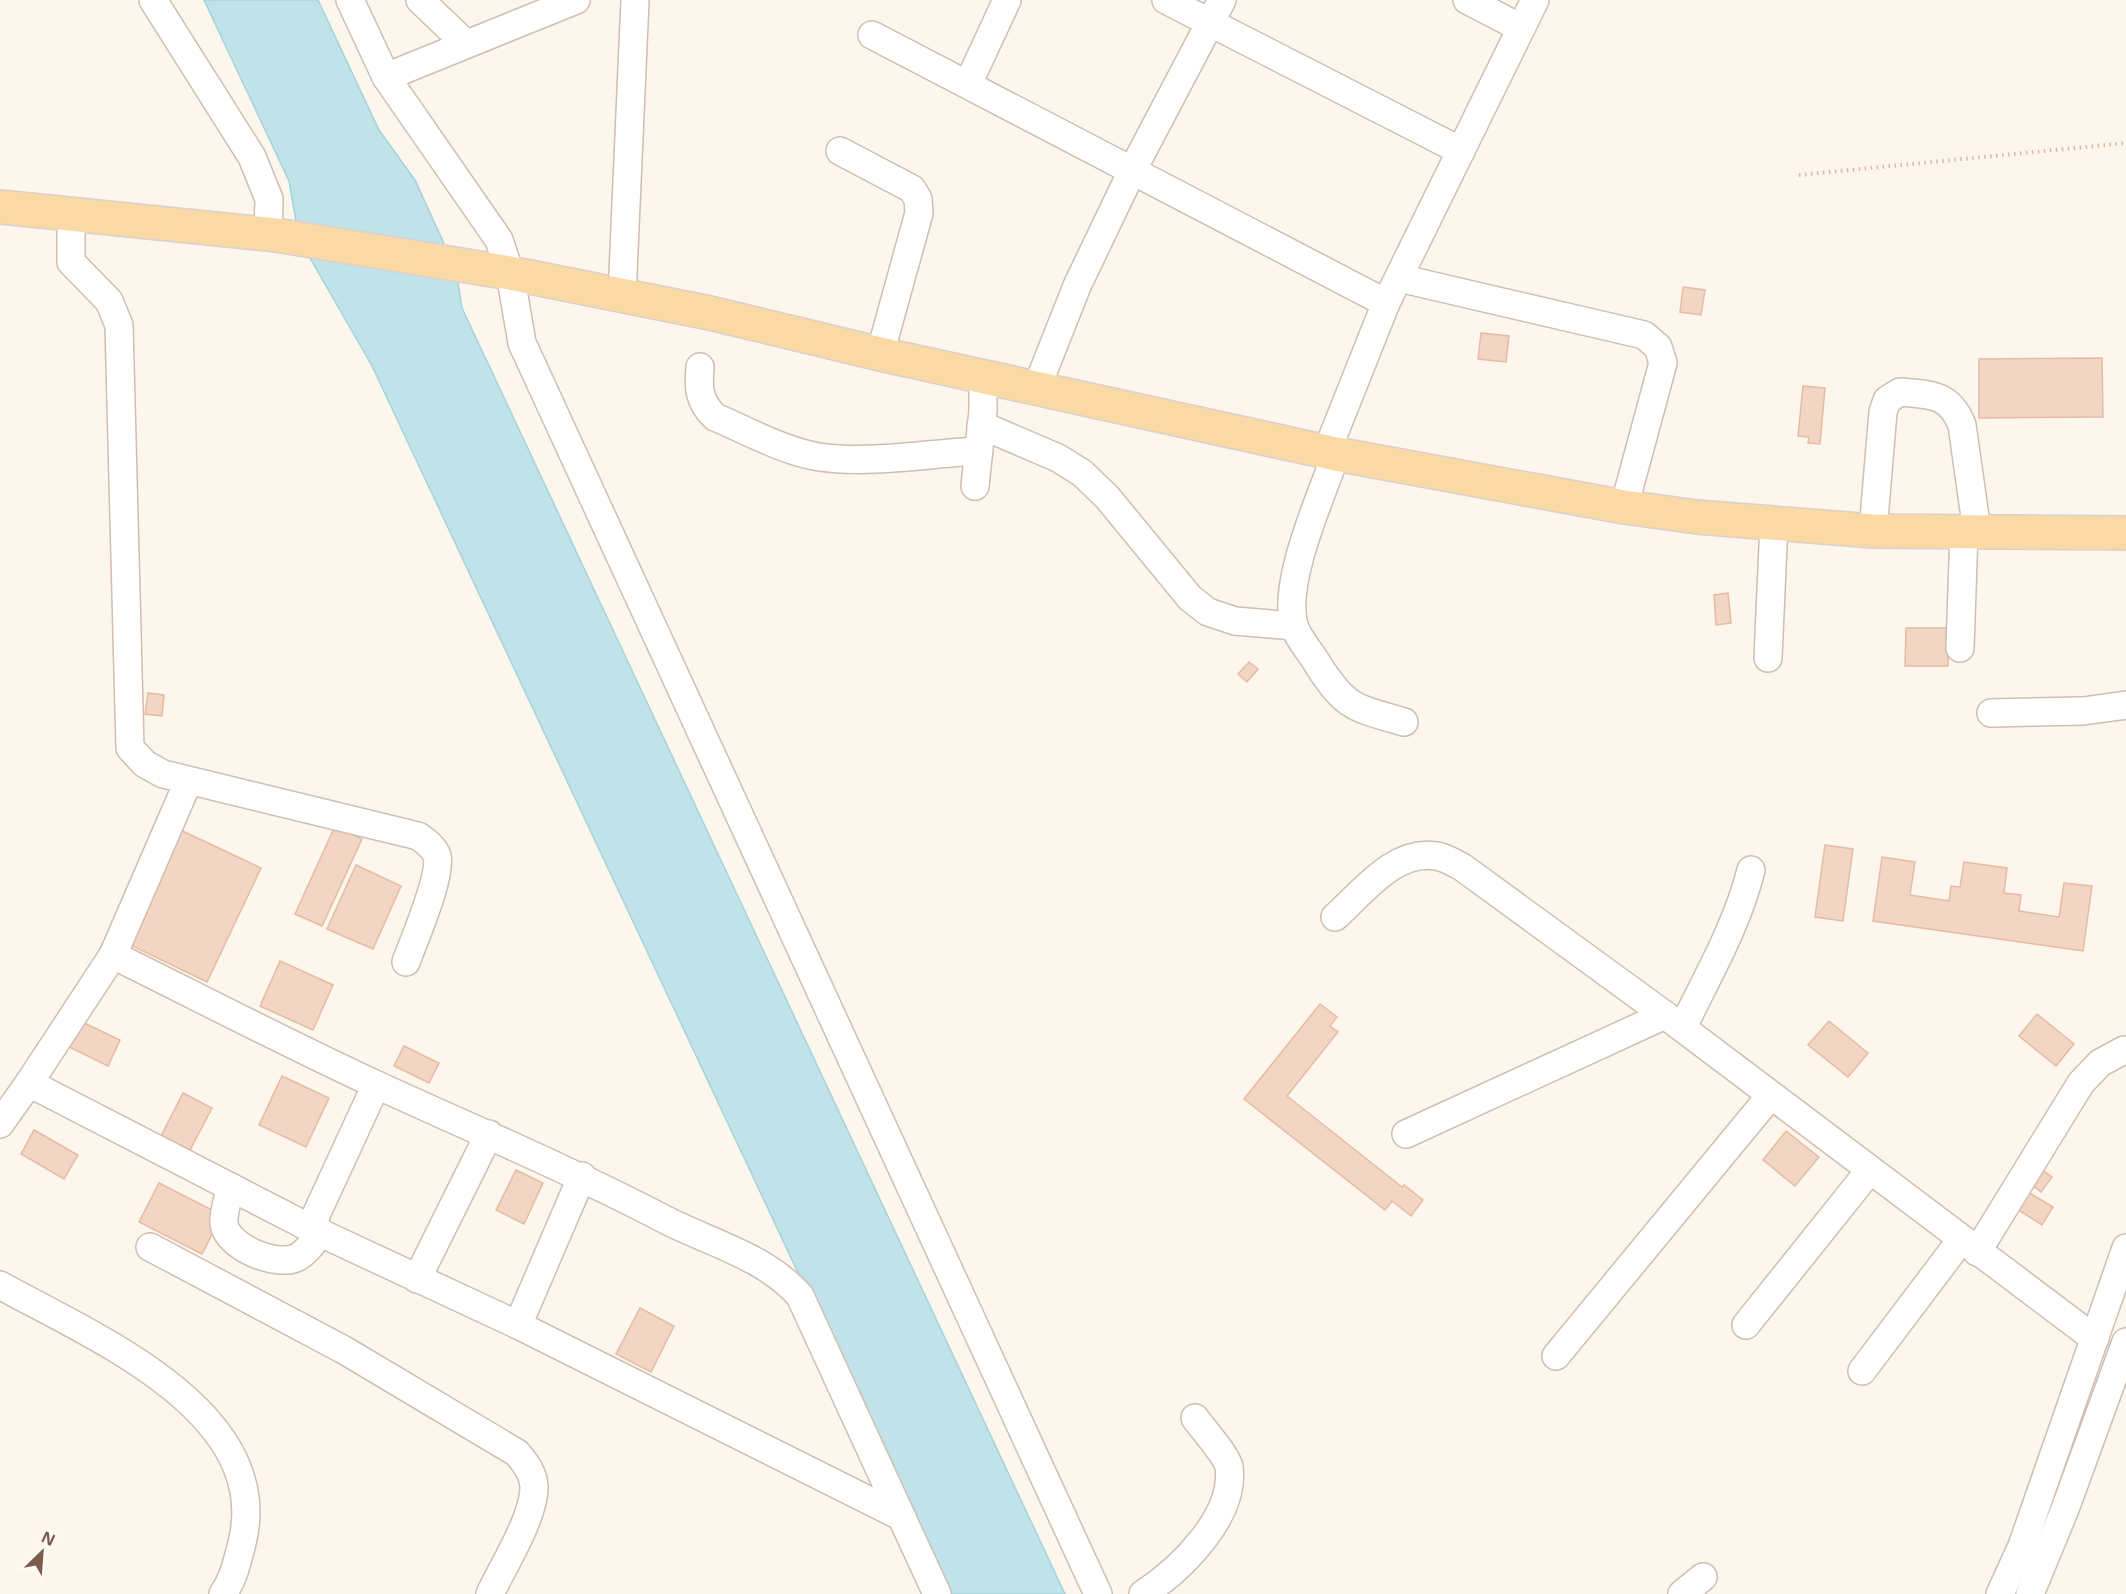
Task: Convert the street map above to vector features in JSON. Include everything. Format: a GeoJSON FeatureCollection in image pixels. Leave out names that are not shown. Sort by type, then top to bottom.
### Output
{"type":"FeatureCollection","features":[{"type":"Feature","properties":{"kind":"main road"},"geometry":{"type":"LineString","coordinates":[[0,207],[272,235],[510,273],[710,313],[880,354],[1332,453],[1624,507],[1697,517],[1873,531],[2126,533]]}},
{"type":"Feature","properties":{"kind":"street"},"geometry":{"type":"LineString","coordinates":[[153,0],[252,157],[269,199],[272,235]]}},
{"type":"Feature","properties":{"kind":"street"},"geometry":{"type":"LineString","coordinates":[[350,0],[386,76],[499,240],[510,273],[522,343],[1098,1594]]}},
{"type":"Feature","properties":{"kind":"street"},"geometry":{"type":"LineString","coordinates":[[420,0],[466,44]]}},
{"type":"Feature","properties":{"kind":"street"},"geometry":{"type":"LineString","coordinates":[[386,76],[576,0]]}},
{"type":"Feature","properties":{"kind":"street"},"geometry":{"type":"LineString","coordinates":[[622,296],[635,0]]}},
{"type":"Feature","properties":{"kind":"street"},"geometry":{"type":"LineString","coordinates":[[974,71],[1007,0]]}},
{"type":"Feature","properties":{"kind":"street"},"geometry":{"type":"LineString","coordinates":[[1166,0],[1461,151]]}},
{"type":"Feature","properties":{"kind":"street"},"geometry":{"type":"LineString","coordinates":[[1037,387],[1077,286],[1132,171],[1222,0]]}},
{"type":"Feature","properties":{"kind":"street"},"geometry":{"type":"LineString","coordinates":[[1467,0],[1521,28]]}},
{"type":"Feature","properties":{"kind":"street"},"geometry":{"type":"LineString","coordinates":[[1404,722],[1364,711],[1343,700],[1331,686],[1294,626],[1293,580],[1332,453],[1386,303],[1534,0]]}},
{"type":"Feature","properties":{"kind":"street"},"geometry":{"type":"LineString","coordinates":[[872,35],[1386,303]]}},
{"type":"Feature","properties":{"kind":"street"},"geometry":{"type":"LineString","coordinates":[[840,150],[912,189],[918,199],[919,213],[880,354]]}},
{"type":"Feature","properties":{"kind":"street"},"geometry":{"type":"LineString","coordinates":[[71,215],[72,262],[109,301],[119,325],[130,748],[145,764],[163,774],[188,782],[402,830],[418,836],[431,846],[436,855],[438,871],[406,962]]}},
{"type":"Feature","properties":{"kind":"street"},"geometry":{"type":"LineString","coordinates":[[1399,278],[1644,335],[1658,347],[1663,363],[1624,507]]}},
{"type":"Feature","properties":{"kind":"street"},"geometry":{"type":"LineString","coordinates":[[699,367],[700,397],[705,408],[715,417],[792,450],[818,457],[847,459],[976,451]]}},
{"type":"Feature","properties":{"kind":"street"},"geometry":{"type":"LineString","coordinates":[[975,486],[983,376]]}},
{"type":"Feature","properties":{"kind":"street"},"geometry":{"type":"LineString","coordinates":[[1873,531],[1883,412],[1887,400],[1900,392],[1940,397],[1958,414],[1962,425],[1971,532],[1960,648]]}},
{"type":"Feature","properties":{"kind":"street"},"geometry":{"type":"LineString","coordinates":[[981,425],[1058,458],[1082,473],[1107,496],[1190,598],[1208,612],[1234,621],[1294,626]]}},
{"type":"Feature","properties":{"kind":"street"},"geometry":{"type":"LineString","coordinates":[[1768,658],[1774,523]]}},
{"type":"Feature","properties":{"kind":"street"},"geometry":{"type":"LineString","coordinates":[[1991,713],[2083,711],[2126,705]]}},
{"type":"Feature","properties":{"kind":"street"},"geometry":{"type":"LineString","coordinates":[[0,1124],[112,955],[188,782]]}},
{"type":"Feature","properties":{"kind":"street"},"geometry":{"type":"LineString","coordinates":[[1335,917],[1399,860],[1417,855],[1438,856],[1462,867],[1674,1021],[2095,1339]]}},
{"type":"Feature","properties":{"kind":"street"},"geometry":{"type":"LineString","coordinates":[[1406,1134],[1674,1021],[1731,930],[1743,902],[1751,870]]}},
{"type":"Feature","properties":{"kind":"street"},"geometry":{"type":"LineString","coordinates":[[112,955],[376,1085],[582,1176],[673,1223],[766,1266],[786,1280],[800,1296],[937,1594]]}},
{"type":"Feature","properties":{"kind":"street"},"geometry":{"type":"LineString","coordinates":[[1862,1371],[1969,1246],[2081,1083],[2100,1063],[2124,1050]]}},
{"type":"Feature","properties":{"kind":"street"},"geometry":{"type":"LineString","coordinates":[[29,1083],[315,1230],[518,1325],[902,1517]]}},
{"type":"Feature","properties":{"kind":"street"},"geometry":{"type":"LineString","coordinates":[[231,1187],[224,1215],[224,1226],[240,1245],[273,1259],[285,1260],[297,1257],[315,1230],[376,1085]]}},
{"type":"Feature","properties":{"kind":"street"},"geometry":{"type":"LineString","coordinates":[[1556,1356],[1771,1095]]}},
{"type":"Feature","properties":{"kind":"street"},"geometry":{"type":"LineString","coordinates":[[417,1279],[489,1134]]}},
{"type":"Feature","properties":{"kind":"street"},"geometry":{"type":"LineString","coordinates":[[1746,1325],[1870,1170]]}},
{"type":"Feature","properties":{"kind":"street"},"geometry":{"type":"LineString","coordinates":[[518,1325],[582,1176]]}},
{"type":"Feature","properties":{"kind":"street"},"geometry":{"type":"LineString","coordinates":[[150,1246],[344,1350],[517,1453],[529,1468],[534,1486],[530,1510],[490,1594]]}},
{"type":"Feature","properties":{"kind":"street"},"geometry":{"type":"LineString","coordinates":[[2000,1594],[2022,1546],[2126,1248]]}},
{"type":"Feature","properties":{"kind":"street"},"geometry":{"type":"LineString","coordinates":[[0,1285],[142,1364],[186,1398],[222,1437],[243,1485],[247,1522],[232,1581],[223,1594]]}},
{"type":"Feature","properties":{"kind":"street"},"geometry":{"type":"LineString","coordinates":[[2030,1594],[2065,1509],[2126,1342]]}},
{"type":"Feature","properties":{"kind":"street"},"geometry":{"type":"LineString","coordinates":[[1143,1594],[1163,1581],[1203,1540],[1229,1493],[1229,1465],[1195,1418]]}},
{"type":"Feature","properties":{"kind":"street"},"geometry":{"type":"LineString","coordinates":[[1682,1594],[1703,1577]]}},
{"type":"Feature","properties":{"kind":"path"},"geometry":{"type":"LineString","coordinates":[[1799,175],[2126,143]]}},
{"type":"Feature","properties":{"kind":"water"},"geometry":{"type":"Polygon","coordinates":[[[204,0],[318,0],[379,130],[415,180],[456,270],[462,308],[1065,1594],[949,1594],[372,366],[310,258],[296,221],[289,181],[204,0]]]}},
{"type":"Feature","properties":{"kind":"building"},"geometry":{"type":"Polygon","coordinates":[[[1683,287],[1705,290],[1701,315],[1680,312],[1683,287]]]}},
{"type":"Feature","properties":{"kind":"building"},"geometry":{"type":"Polygon","coordinates":[[[1481,333],[1509,336],[1506,362],[1478,359],[1481,333]]]}},
{"type":"Feature","properties":{"kind":"building"},"geometry":{"type":"Polygon","coordinates":[[[2102,358],[2103,417],[1979,418],[1979,359],[2102,358]]]}},
{"type":"Feature","properties":{"kind":"building"},"geometry":{"type":"Polygon","coordinates":[[[1803,386],[1825,388],[1820,444],[1808,443],[1809,437],[1798,436],[1803,386]]]}},
{"type":"Feature","properties":{"kind":"building"},"geometry":{"type":"Polygon","coordinates":[[[1728,593],[1731,623],[1716,625],[1714,595],[1728,593]]]}},
{"type":"Feature","properties":{"kind":"building"},"geometry":{"type":"Polygon","coordinates":[[[1906,628],[1948,628],[1948,666],[1905,666],[1906,628]]]}},
{"type":"Feature","properties":{"kind":"building"},"geometry":{"type":"Polygon","coordinates":[[[1249,662],[1258,669],[1247,682],[1238,674],[1249,662]]]}},
{"type":"Feature","properties":{"kind":"building"},"geometry":{"type":"Polygon","coordinates":[[[148,693],[164,695],[162,716],[145,714],[148,693]]]}},
{"type":"Feature","properties":{"kind":"building"},"geometry":{"type":"Polygon","coordinates":[[[335,826],[362,839],[322,926],[295,914],[335,826]]]}},
{"type":"Feature","properties":{"kind":"building"},"geometry":{"type":"Polygon","coordinates":[[[174,827],[261,868],[207,982],[120,940],[174,827]]]}},
{"type":"Feature","properties":{"kind":"building"},"geometry":{"type":"Polygon","coordinates":[[[1825,845],[1853,849],[1843,921],[1815,917],[1825,845]]]}},
{"type":"Feature","properties":{"kind":"building"},"geometry":{"type":"Polygon","coordinates":[[[1882,857],[1915,862],[1910,895],[1949,901],[1951,886],[1960,887],[1964,862],[2007,868],[2004,893],[2021,895],[2019,911],[2059,917],[2064,883],[2092,886],[2083,951],[1873,921],[1882,857]]]}},
{"type":"Feature","properties":{"kind":"building"},"geometry":{"type":"Polygon","coordinates":[[[356,865],[401,886],[373,949],[327,929],[356,865]]]}},
{"type":"Feature","properties":{"kind":"building"},"geometry":{"type":"Polygon","coordinates":[[[280,961],[333,985],[313,1030],[260,1006],[280,961]]]}},
{"type":"Feature","properties":{"kind":"building"},"geometry":{"type":"Polygon","coordinates":[[[1320,1004],[1337,1017],[1330,1026],[1338,1032],[1287,1096],[1402,1187],[1404,1185],[1423,1200],[1411,1216],[1392,1201],[1385,1210],[1244,1099],[1320,1004]]]}},
{"type":"Feature","properties":{"kind":"building"},"geometry":{"type":"Polygon","coordinates":[[[2037,1014],[2074,1044],[2056,1066],[2019,1036],[2037,1014]]]}},
{"type":"Feature","properties":{"kind":"building"},"geometry":{"type":"Polygon","coordinates":[[[1829,1021],[1868,1053],[1848,1077],[1808,1045],[1829,1021]]]}},
{"type":"Feature","properties":{"kind":"building"},"geometry":{"type":"Polygon","coordinates":[[[82,1022],[120,1040],[108,1066],[69,1047],[82,1022]]]}},
{"type":"Feature","properties":{"kind":"building"},"geometry":{"type":"Polygon","coordinates":[[[404,1046],[439,1063],[429,1083],[394,1066],[404,1046]]]}},
{"type":"Feature","properties":{"kind":"building"},"geometry":{"type":"Polygon","coordinates":[[[282,1076],[329,1098],[306,1147],[259,1125],[282,1076]]]}},
{"type":"Feature","properties":{"kind":"building"},"geometry":{"type":"Polygon","coordinates":[[[183,1093],[212,1108],[189,1152],[160,1138],[183,1093]]]}},
{"type":"Feature","properties":{"kind":"building"},"geometry":{"type":"Polygon","coordinates":[[[34,1130],[78,1155],[64,1179],[21,1154],[34,1130]]]}},
{"type":"Feature","properties":{"kind":"building"},"geometry":{"type":"Polygon","coordinates":[[[1786,1131],[1819,1157],[1795,1186],[1763,1160],[1786,1131]]]}},
{"type":"Feature","properties":{"kind":"building"},"geometry":{"type":"Polygon","coordinates":[[[2038,1167],[2052,1177],[2041,1192],[2027,1181],[2038,1167]]]}},
{"type":"Feature","properties":{"kind":"building"},"geometry":{"type":"Polygon","coordinates":[[[516,1170],[543,1183],[524,1224],[496,1210],[516,1170]]]}},
{"type":"Feature","properties":{"kind":"building"},"geometry":{"type":"Polygon","coordinates":[[[159,1183],[222,1215],[202,1254],[139,1222],[159,1183]]]}},
{"type":"Feature","properties":{"kind":"building"},"geometry":{"type":"Polygon","coordinates":[[[2023,1189],[2053,1207],[2042,1225],[2012,1206],[2023,1189]]]}},
{"type":"Feature","properties":{"kind":"building"},"geometry":{"type":"Polygon","coordinates":[[[640,1308],[674,1326],[651,1372],[616,1354],[640,1308]]]}}]}
